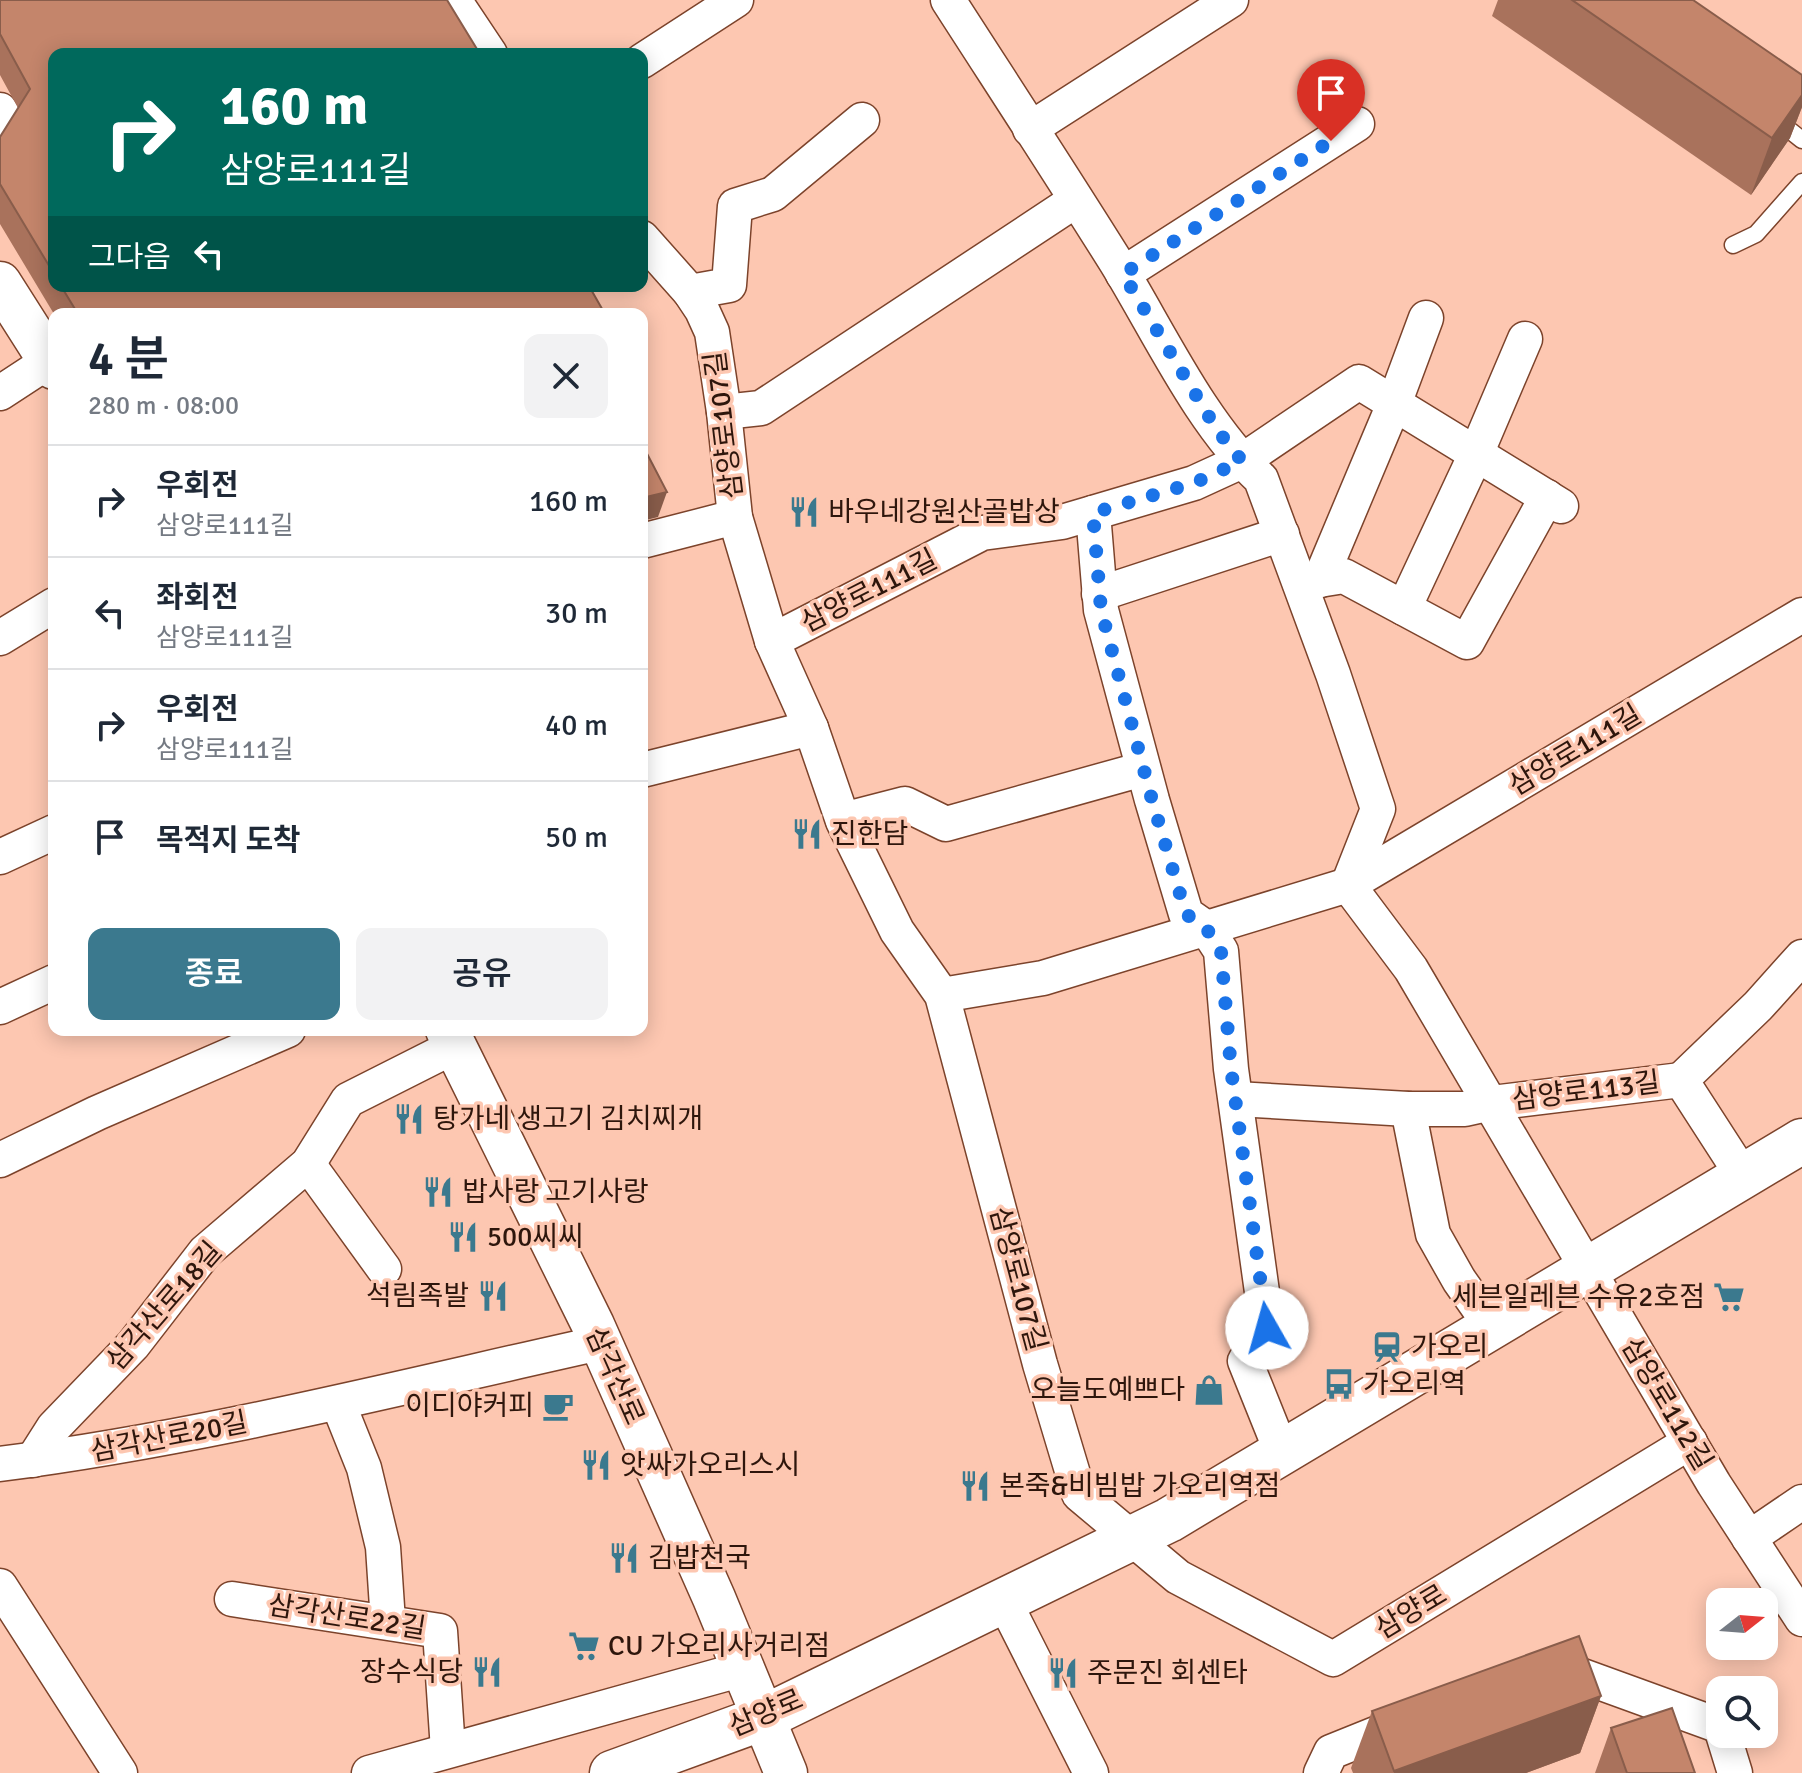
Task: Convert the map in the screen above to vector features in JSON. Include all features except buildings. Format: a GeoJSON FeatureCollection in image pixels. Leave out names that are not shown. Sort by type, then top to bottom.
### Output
{"type":"FeatureCollection","features":[{"type":"Feature","properties":{"kind":"main road","name":"삼양로"},"geometry":{"type":"LineString","coordinates":[[612,1773],[763,1718],[1169,1520],[1802,1141]]}},
{"type":"Feature","properties":{"kind":"street"},"geometry":{"type":"LineString","coordinates":[[454,0],[486,48]]}},
{"type":"Feature","properties":{"kind":"street"},"geometry":{"type":"LineString","coordinates":[[648,57],[736,0]]}},
{"type":"Feature","properties":{"kind":"street"},"geometry":{"type":"LineString","coordinates":[[948,0],[1123,274],[1217,430],[1261,479],[1282,534],[1310,582],[1378,809],[1348,885]]}},
{"type":"Feature","properties":{"kind":"street"},"geometry":{"type":"LineString","coordinates":[[1030,129],[1231,0]]}},
{"type":"Feature","properties":{"kind":"street"},"geometry":{"type":"LineString","coordinates":[[0,110],[3,115],[0,118]]}},
{"type":"Feature","properties":{"kind":"street"},"geometry":{"type":"LineString","coordinates":[[690,292],[729,285],[735,206],[773,194],[862,120]]}},
{"type":"Feature","properties":{"kind":"street"},"geometry":{"type":"LineString","coordinates":[[1123,274],[1357,124]]}},
{"type":"Feature","properties":{"kind":"street"},"geometry":{"type":"LineString","coordinates":[[724,412],[761,408],[1076,200]]}},
{"type":"Feature","properties":{"kind":"street","name":"삼양로107길"},"geometry":{"type":"LineString","coordinates":[[648,245],[690,292],[712,332],[735,517],[772,641],[811,728],[843,820],[897,931],[942,995],[1040,1364],[1079,1494],[1132,1539]]}},
{"type":"Feature","properties":{"kind":"street"},"geometry":{"type":"LineString","coordinates":[[0,283],[48,358]]}},
{"type":"Feature","properties":{"kind":"street"},"geometry":{"type":"LineString","coordinates":[[1310,582],[1394,404],[1426,318]]}},
{"type":"Feature","properties":{"kind":"street"},"geometry":{"type":"LineString","coordinates":[[1404,608],[1476,454],[1525,339]]}},
{"type":"Feature","properties":{"kind":"street"},"geometry":{"type":"LineString","coordinates":[[0,393],[48,366]]}},
{"type":"Feature","properties":{"kind":"street","name":"삼양로111길"},"geometry":{"type":"LineString","coordinates":[[772,641],[982,533],[1062,522],[1194,483],[1242,461],[1359,382],[1394,404]]}},
{"type":"Feature","properties":{"kind":"street"},"geometry":{"type":"LineString","coordinates":[[1310,582],[1344,576],[1467,642],[1554,502],[1394,404]]}},
{"type":"Feature","properties":{"kind":"street"},"geometry":{"type":"LineString","coordinates":[[1093,513],[1101,610],[1143,769],[1186,914],[1206,928],[1221,951],[1236,1099],[1267,1328],[1245,1361],[1282,1453]]}},
{"type":"Feature","properties":{"kind":"street"},"geometry":{"type":"LineString","coordinates":[[648,539],[735,517]]}},
{"type":"Feature","properties":{"kind":"street"},"geometry":{"type":"LineString","coordinates":[[1099,594],[1282,534]]}},
{"type":"Feature","properties":{"kind":"street"},"geometry":{"type":"LineString","coordinates":[[0,638],[48,609]]}},
{"type":"Feature","properties":{"kind":"street","name":"삼양로111길"},"geometry":{"type":"LineString","coordinates":[[1348,885],[1802,615]]}},
{"type":"Feature","properties":{"kind":"street"},"geometry":{"type":"LineString","coordinates":[[648,769],[811,728]]}},
{"type":"Feature","properties":{"kind":"street"},"geometry":{"type":"LineString","coordinates":[[843,820],[905,804],[946,824],[1143,769]]}},
{"type":"Feature","properties":{"kind":"street"},"geometry":{"type":"LineString","coordinates":[[0,857],[48,835]]}},
{"type":"Feature","properties":{"kind":"street"},"geometry":{"type":"LineString","coordinates":[[942,995],[1043,978],[1348,885]]}},
{"type":"Feature","properties":{"kind":"street"},"geometry":{"type":"LineString","coordinates":[[1348,885],[1411,969],[1588,1269]]}},
{"type":"Feature","properties":{"kind":"street","name":"삼양로113길"},"geometry":{"type":"LineString","coordinates":[[1492,1103],[1681,1080],[1758,1006],[1802,957]]}},
{"type":"Feature","properties":{"kind":"street"},"geometry":{"type":"LineString","coordinates":[[0,1007],[48,985]]}},
{"type":"Feature","properties":{"kind":"street"},"geometry":{"type":"LineString","coordinates":[[0,1160],[97,1113],[274,1036]]}},
{"type":"Feature","properties":{"kind":"street","name":"삼각산로18길"},"geometry":{"type":"LineString","coordinates":[[16,1462],[133,1345],[205,1252],[308,1164],[348,1100],[451,1038]]}},
{"type":"Feature","properties":{"kind":"street","name":"삼각산로"},"geometry":{"type":"LineString","coordinates":[[451,1038],[600,1343],[786,1773]]}},
{"type":"Feature","properties":{"kind":"street","name":"삼양로113길"},"geometry":{"type":"LineString","coordinates":[[1681,1080],[1743,1176]]}},
{"type":"Feature","properties":{"kind":"street"},"geometry":{"type":"LineString","coordinates":[[1236,1099],[1408,1109],[1465,1109],[1492,1103]]}},
{"type":"Feature","properties":{"kind":"street"},"geometry":{"type":"LineString","coordinates":[[1408,1109],[1433,1234],[1459,1280],[1492,1327]]}},
{"type":"Feature","properties":{"kind":"street"},"geometry":{"type":"LineString","coordinates":[[308,1164],[384,1269]]}},
{"type":"Feature","properties":{"kind":"street","name":"삼양로112길"},"geometry":{"type":"LineString","coordinates":[[1588,1269],[1690,1442],[1802,1619]]}},
{"type":"Feature","properties":{"kind":"street","name":"삼각산로20길"},"geometry":{"type":"LineString","coordinates":[[16,1462],[100,1451],[338,1403],[600,1343]]}},
{"type":"Feature","properties":{"kind":"street"},"geometry":{"type":"LineString","coordinates":[[338,1403],[364,1468],[383,1547],[388,1622]]}},
{"type":"Feature","properties":{"kind":"street","name":"삼양로"},"geometry":{"type":"LineString","coordinates":[[1132,1539],[1178,1577],[1333,1659],[1690,1442]]}},
{"type":"Feature","properties":{"kind":"street"},"geometry":{"type":"LineString","coordinates":[[1749,1538],[1802,1502]]}},
{"type":"Feature","properties":{"kind":"street"},"geometry":{"type":"LineString","coordinates":[[0,1586],[120,1773]]}},
{"type":"Feature","properties":{"kind":"street","name":"삼각산로22길"},"geometry":{"type":"LineString","coordinates":[[232,1599],[440,1631],[448,1750]]}},
{"type":"Feature","properties":{"kind":"street"},"geometry":{"type":"LineString","coordinates":[[1004,1601],[1091,1773]]}},
{"type":"Feature","properties":{"kind":"street"},"geometry":{"type":"LineString","coordinates":[[1520,1675],[1549,1663],[1706,1721]]}},
{"type":"Feature","properties":{"kind":"street"},"geometry":{"type":"LineString","coordinates":[[369,1773],[743,1669]]}},
{"type":"Feature","properties":{"kind":"street"},"geometry":{"type":"LineString","coordinates":[[1321,1773],[1331,1752],[1433,1711]]}},
{"type":"Feature","properties":{"kind":"street"},"geometry":{"type":"LineString","coordinates":[[1727,1748],[1735,1773]]}},
{"type":"Feature","properties":{"kind":"lane"},"geometry":{"type":"LineString","coordinates":[[1768,113],[1802,140]]}},
{"type":"Feature","properties":{"kind":"lane"},"geometry":{"type":"LineString","coordinates":[[1733,245],[1756,234],[1802,182]]}},
{"type":"Feature","properties":{"kind":"place","name":"바우네강원산골밥상"},"geometry":{"type":"Point","coordinates":[804,512]}},
{"type":"Feature","properties":{"kind":"place","name":"진한담"},"geometry":{"type":"Point","coordinates":[807,834]}},
{"type":"Feature","properties":{"kind":"place","name":"탕가네 생고기 김치찌개"},"geometry":{"type":"Point","coordinates":[409,1119]}},
{"type":"Feature","properties":{"kind":"place","name":"밥사랑 고기사랑"},"geometry":{"type":"Point","coordinates":[438,1192]}},
{"type":"Feature","properties":{"kind":"place","name":"500씨씨"},"geometry":{"type":"Point","coordinates":[463,1237]}},
{"type":"Feature","properties":{"kind":"place","name":"석림족발"},"geometry":{"type":"Point","coordinates":[493,1296]}},
{"type":"Feature","properties":{"kind":"place","name":"세븐일레븐 수유2호점"},"geometry":{"type":"Point","coordinates":[1729,1297]}},
{"type":"Feature","properties":{"kind":"place","name":"가오리"},"geometry":{"type":"Point","coordinates":[1387,1347]}},
{"type":"Feature","properties":{"kind":"place","name":"가오리역"},"geometry":{"type":"Point","coordinates":[1339,1384]}},
{"type":"Feature","properties":{"kind":"place","name":"오늘도예쁘다"},"geometry":{"type":"Point","coordinates":[1209,1390]}},
{"type":"Feature","properties":{"kind":"place","name":"이디야커피"},"geometry":{"type":"Point","coordinates":[558,1406]}},
{"type":"Feature","properties":{"kind":"place","name":"앗싸가오리스시"},"geometry":{"type":"Point","coordinates":[596,1465]}},
{"type":"Feature","properties":{"kind":"place","name":"본죽&비빔밥 가오리역점"},"geometry":{"type":"Point","coordinates":[975,1486]}},
{"type":"Feature","properties":{"kind":"place","name":"김밥천국"},"geometry":{"type":"Point","coordinates":[624,1558]}},
{"type":"Feature","properties":{"kind":"place","name":"CU 가오리사거리점"},"geometry":{"type":"Point","coordinates":[584,1646]}},
{"type":"Feature","properties":{"kind":"place","name":"장수식당"},"geometry":{"type":"Point","coordinates":[487,1672]}},
{"type":"Feature","properties":{"kind":"place","name":"주문진 회센타"},"geometry":{"type":"Point","coordinates":[1063,1673]}},
{"type":"Feature","properties":{"kind":"route"},"geometry":{"type":"LineString","coordinates":[[1267,1328],[1231,1069],[1221,951],[1206,928],[1186,914],[1152,800],[1101,610],[1093,513],[1194,483],[1242,461],[1217,430],[1123,274],[1331,141]]}}]}
